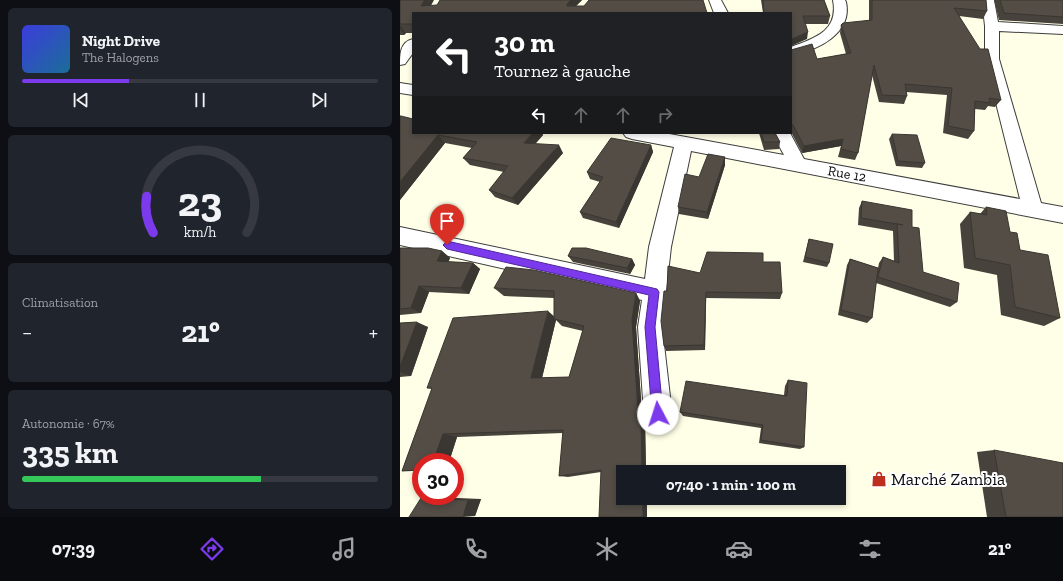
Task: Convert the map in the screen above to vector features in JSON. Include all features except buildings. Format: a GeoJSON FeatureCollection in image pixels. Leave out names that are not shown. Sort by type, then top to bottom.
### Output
{"type":"FeatureCollection","features":[{"type":"Feature","properties":{"kind":"street"},"geometry":{"type":"LineString","coordinates":[[715,0],[721,12]]}},
{"type":"Feature","properties":{"kind":"street"},"geometry":{"type":"LineString","coordinates":[[792,52],[826,37],[839,22],[841,12],[839,0]]}},
{"type":"Feature","properties":{"kind":"street"},"geometry":{"type":"LineString","coordinates":[[988,0],[992,26],[992,59],[1031,205],[1063,198]]}},
{"type":"Feature","properties":{"kind":"street"},"geometry":{"type":"LineString","coordinates":[[992,26],[1063,30]]}},
{"type":"Feature","properties":{"kind":"street"},"geometry":{"type":"LineString","coordinates":[[400,61],[412,44]]}},
{"type":"Feature","properties":{"kind":"street"},"geometry":{"type":"LineString","coordinates":[[400,88],[412,90]]}},
{"type":"Feature","properties":{"kind":"street","name":"Rue 12"},"geometry":{"type":"LineString","coordinates":[[637,134],[798,165],[1031,205],[1063,215]]}},
{"type":"Feature","properties":{"kind":"street"},"geometry":{"type":"LineString","coordinates":[[782,134],[798,165]]}},
{"type":"Feature","properties":{"kind":"street"},"geometry":{"type":"LineString","coordinates":[[658,414],[650,327],[660,247],[684,143]]}},
{"type":"Feature","properties":{"kind":"street"},"geometry":{"type":"LineString","coordinates":[[400,236],[654,292]]}},
{"type":"Feature","properties":{"kind":"place","name":"Marché Zambia"},"geometry":{"type":"Point","coordinates":[879,479]}},
{"type":"Feature","properties":{"kind":"route"},"geometry":{"type":"LineString","coordinates":[[447,245],[654,292],[650,327],[658,414]]}}]}
